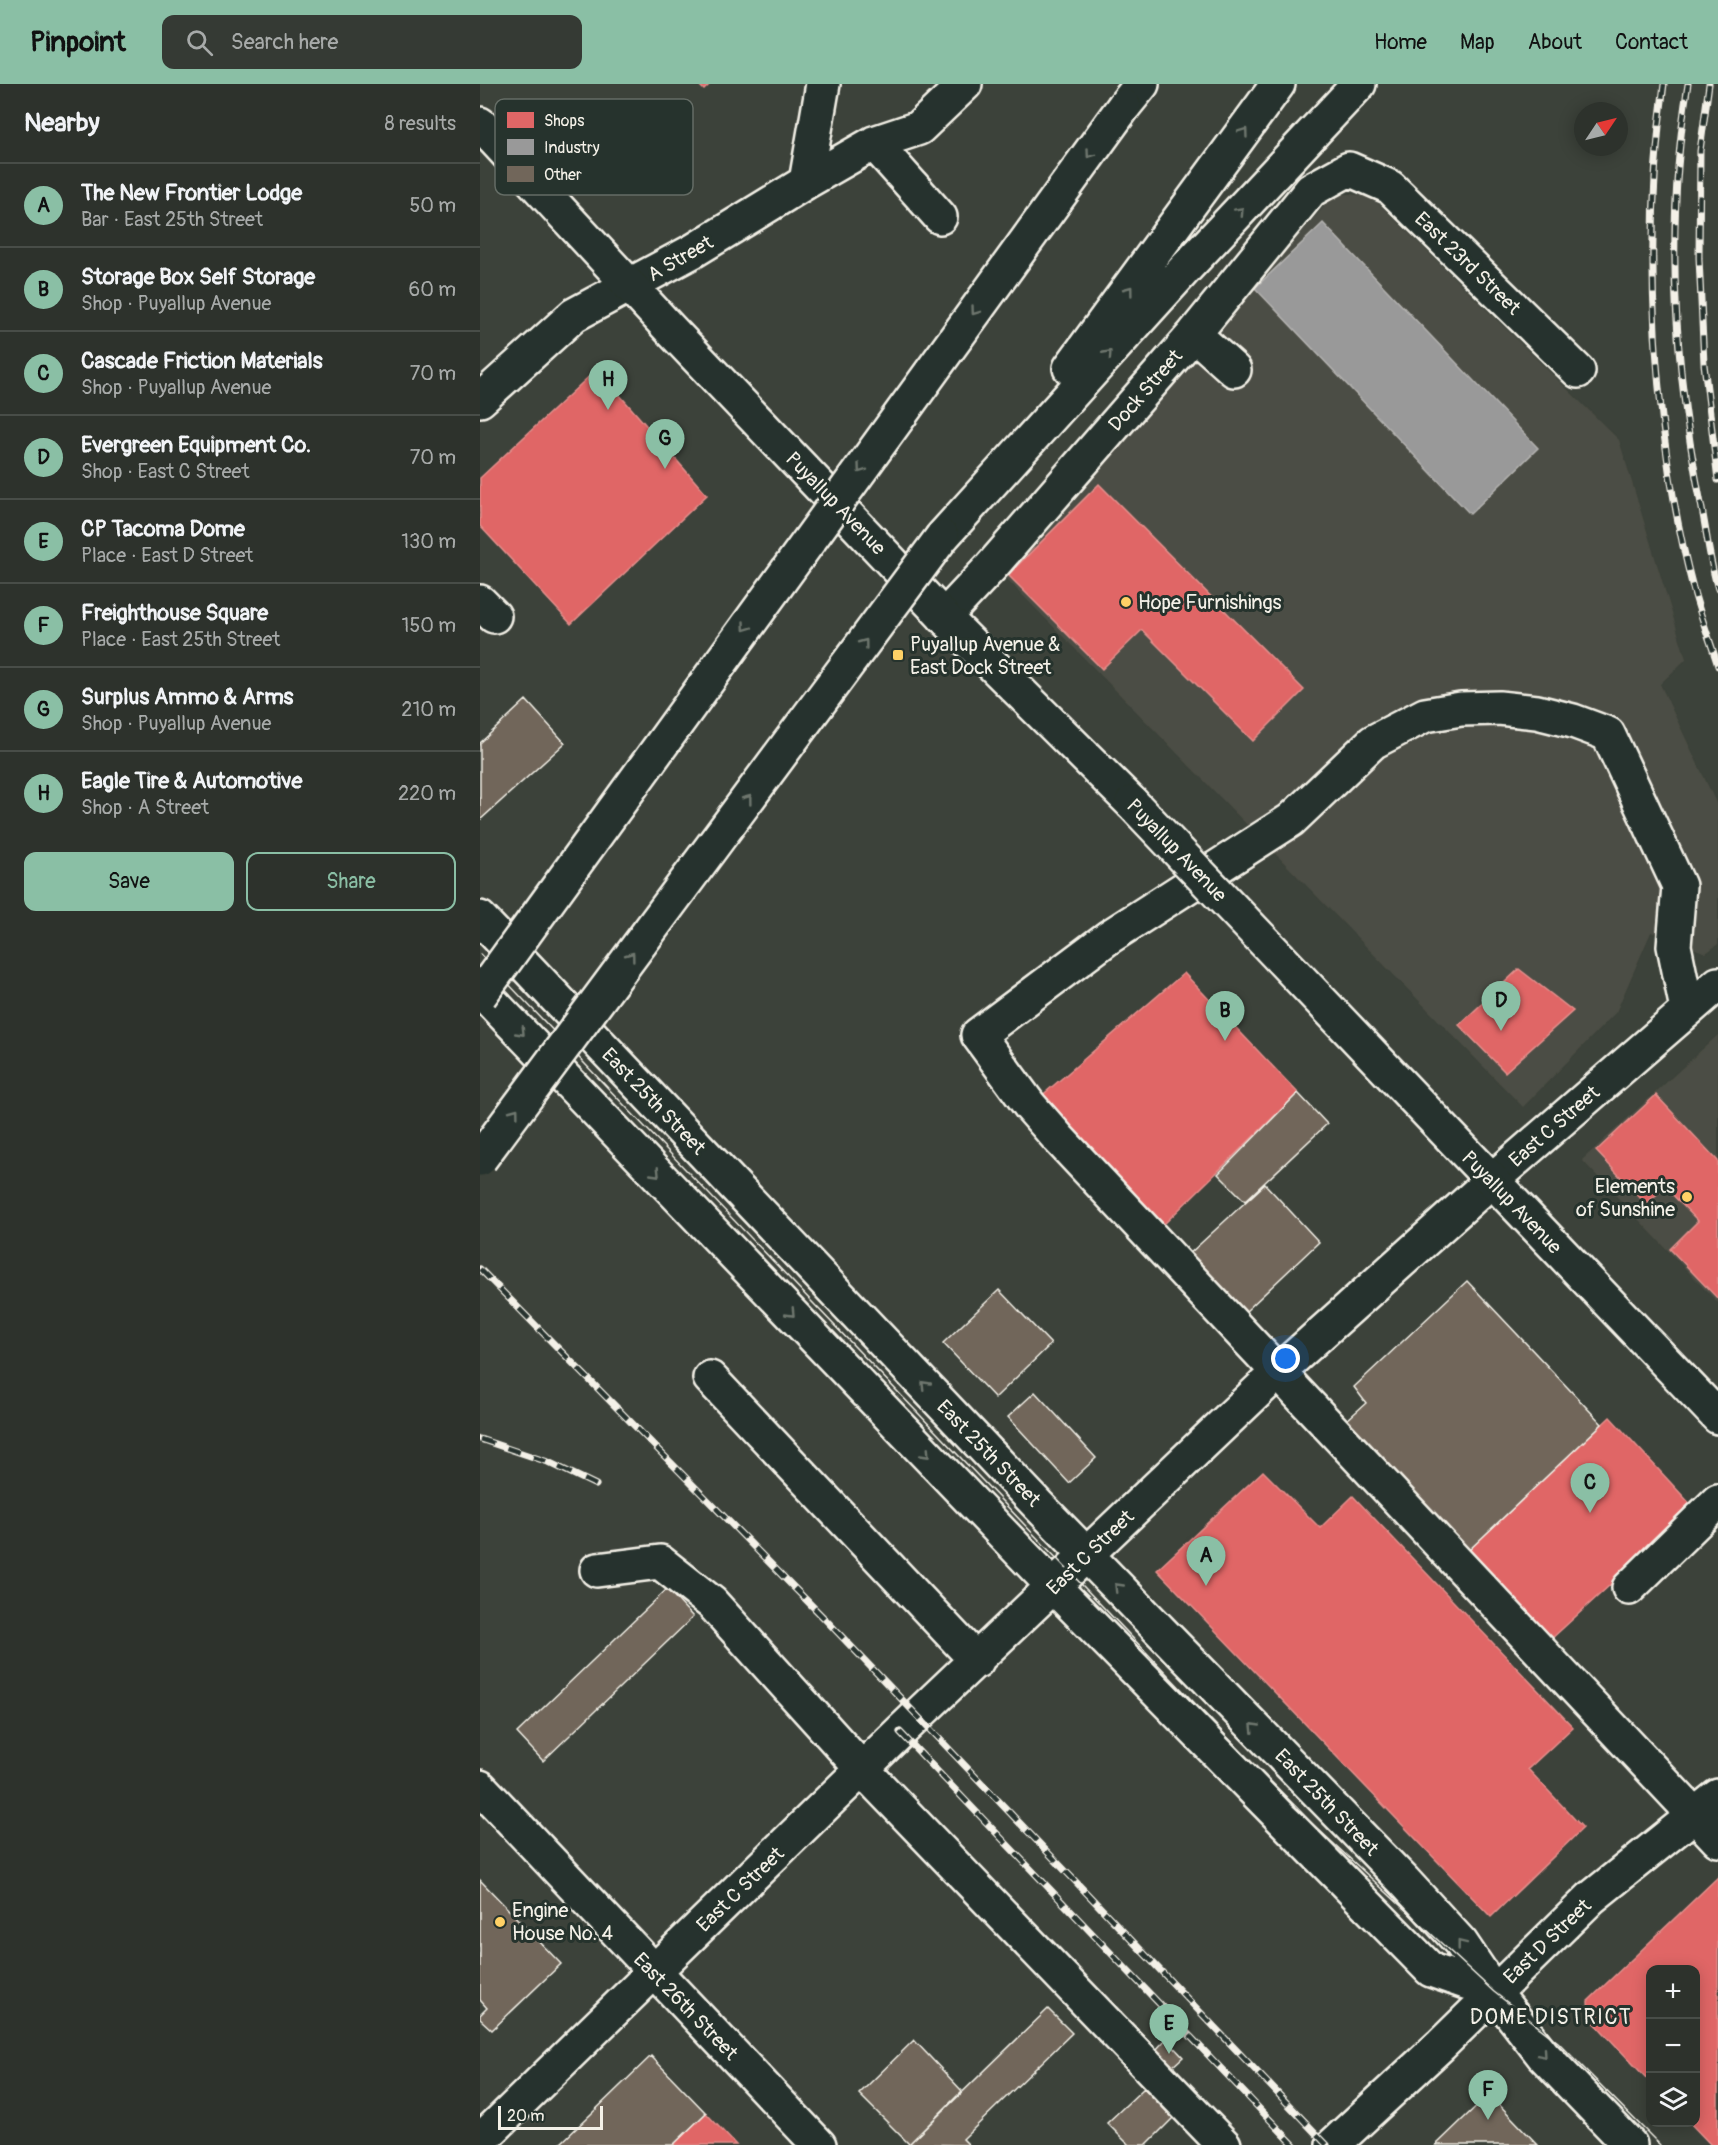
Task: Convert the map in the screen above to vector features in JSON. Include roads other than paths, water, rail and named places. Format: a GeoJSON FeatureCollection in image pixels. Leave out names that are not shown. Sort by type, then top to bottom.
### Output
{"type":"FeatureCollection","features":[{"type":"Feature","properties":{"kind":"main road"},"geometry":{"type":"LineString","coordinates":[[806,182],[823,84]]}},
{"type":"Feature","properties":{"kind":"main road","name":"A Street"},"geometry":{"type":"LineString","coordinates":[[480,400],[574,315],[632,286],[874,143],[919,128],[965,84]]}},
{"type":"Feature","properties":{"kind":"main road"},"geometry":{"type":"LineString","coordinates":[[480,1159],[1142,272],[1278,84]]}},
{"type":"Feature","properties":{"kind":"main road"},"geometry":{"type":"LineString","coordinates":[[942,537],[1184,270],[1359,84]]}},
{"type":"Feature","properties":{"kind":"main road"},"geometry":{"type":"LineString","coordinates":[[1135,91],[480,992],[1054,1587],[1431,1970],[1494,1992]]}},
{"type":"Feature","properties":{"kind":"main road","name":"Puyallup Avenue"},"geometry":{"type":"LineString","coordinates":[[480,124],[495,140]]}},
{"type":"Feature","properties":{"kind":"main road"},"geometry":{"type":"LineString","coordinates":[[874,143],[940,217]]}},
{"type":"Feature","properties":{"kind":"main road","name":"Dock Street"},"geometry":{"type":"LineString","coordinates":[[944,617],[991,567],[1194,334],[1311,190],[1349,169]]}},
{"type":"Feature","properties":{"kind":"main road","name":"East 23rd Street"},"geometry":{"type":"LineString","coordinates":[[1349,169],[1390,187],[1578,371]]}},
{"type":"Feature","properties":{"kind":"main road","name":"Puyallup Avenue"},"geometry":{"type":"LineString","coordinates":[[547,195],[944,617],[1132,803],[1718,1417]]}},
{"type":"Feature","properties":{"kind":"main road"},"geometry":{"type":"LineString","coordinates":[[1194,334],[1234,370]]}},
{"type":"Feature","properties":{"kind":"main road"},"geometry":{"type":"LineString","coordinates":[[1687,1009],[1674,946],[1679,886],[1608,734],[1573,720],[1537,712],[1499,708],[1461,709],[1425,715],[1373,742],[1292,820],[1109,937],[978,1035],[1051,1131],[1278,1372],[1707,1805],[1718,1840]]}},
{"type":"Feature","properties":{"kind":"main road","name":"East 25th Street"},"geometry":{"type":"LineString","coordinates":[[480,918],[1087,1556],[1404,1881],[1461,1943],[1494,1992],[1543,2055],[1630,2145]]}},
{"type":"Feature","properties":{"kind":"main road","name":"East C Street"},"geometry":{"type":"LineString","coordinates":[[480,2140],[862,1769],[1278,1372],[1492,1180],[1718,984]]}},
{"type":"Feature","properties":{"kind":"main road"},"geometry":{"type":"LineString","coordinates":[[710,1378],[976,1661]]}},
{"type":"Feature","properties":{"kind":"main road"},"geometry":{"type":"LineString","coordinates":[[1629,1588],[1718,1501]]}},
{"type":"Feature","properties":{"kind":"main road"},"geometry":{"type":"LineString","coordinates":[[597,1570],[660,1562],[712,1603],[862,1769],[1224,2145]]}},
{"type":"Feature","properties":{"kind":"main road","name":"East 26th Street"},"geometry":{"type":"LineString","coordinates":[[480,1787],[819,2145]]}},
{"type":"Feature","properties":{"kind":"main road","name":"East D Street"},"geometry":{"type":"LineString","coordinates":[[1334,2145],[1591,1898],[1707,1805]]}},
{"type":"Feature","properties":{"kind":"tram line"},"geometry":{"type":"LineString","coordinates":[[480,954],[1292,1805],[1494,1992],[1558,2042],[1660,2145]]}},
{"type":"Feature","properties":{"kind":"railway"},"geometry":{"type":"LineString","coordinates":[[1664,84],[1657,145],[1653,272],[1660,403],[1679,529],[1696,598],[1718,666]]}},
{"type":"Feature","properties":{"kind":"railway"},"geometry":{"type":"LineString","coordinates":[[1688,84],[1681,137],[1675,243],[1679,350],[1692,457],[1718,589]]}},
{"type":"Feature","properties":{"kind":"railway"},"geometry":{"type":"LineString","coordinates":[[1709,84],[1700,151],[1699,258],[1704,364],[1718,480]]}},
{"type":"Feature","properties":{"kind":"railway"},"geometry":{"type":"LineString","coordinates":[[480,1269],[825,1619],[1327,2145]]}},
{"type":"Feature","properties":{"kind":"railway"},"geometry":{"type":"LineString","coordinates":[[480,1439],[548,1462],[596,1485]]}},
{"type":"Feature","properties":{"kind":"railway"},"geometry":{"type":"LineString","coordinates":[[900,1732],[1294,2145]]}},
{"type":"Feature","properties":{"kind":"place","name":"Eagle Tire & Automotive"},"geometry":{"type":"Point","coordinates":[608,410]}},
{"type":"Feature","properties":{"kind":"place","name":"Surplus Ammo & Arms"},"geometry":{"type":"Point","coordinates":[665,469]}},
{"type":"Feature","properties":{"kind":"place","name":"Hope Furnishings"},"geometry":{"type":"Point","coordinates":[1126,602]}},
{"type":"Feature","properties":{"kind":"place","name":"Puyallup Avenue & East Dock Street"},"geometry":{"type":"Point","coordinates":[898,655]}},
{"type":"Feature","properties":{"kind":"place","name":"Evergreen Equipment Co."},"geometry":{"type":"Point","coordinates":[1501,1031]}},
{"type":"Feature","properties":{"kind":"place","name":"Storage Box Self Storage"},"geometry":{"type":"Point","coordinates":[1225,1041]}},
{"type":"Feature","properties":{"kind":"place","name":"Elements of Sunshine"},"geometry":{"type":"Point","coordinates":[1687,1197]}},
{"type":"Feature","properties":{"kind":"place","name":"Cascade Friction Materials"},"geometry":{"type":"Point","coordinates":[1590,1513]}},
{"type":"Feature","properties":{"kind":"place","name":"The New Frontier Lodge"},"geometry":{"type":"Point","coordinates":[1206,1586]}},
{"type":"Feature","properties":{"kind":"place","name":"Engine House No. 4"},"geometry":{"type":"Point","coordinates":[500,1922]}},
{"type":"Feature","properties":{"kind":"place","name":"CP Tacoma Dome"},"geometry":{"type":"Point","coordinates":[1169,2054]}},
{"type":"Feature","properties":{"kind":"place","name":"Freighthouse Square"},"geometry":{"type":"Point","coordinates":[1488,2120]}},
{"type":"Feature","properties":{"kind":"district","name":"DOME DISTRICT"},"geometry":{"type":"Point","coordinates":[1551,2017]}}]}
